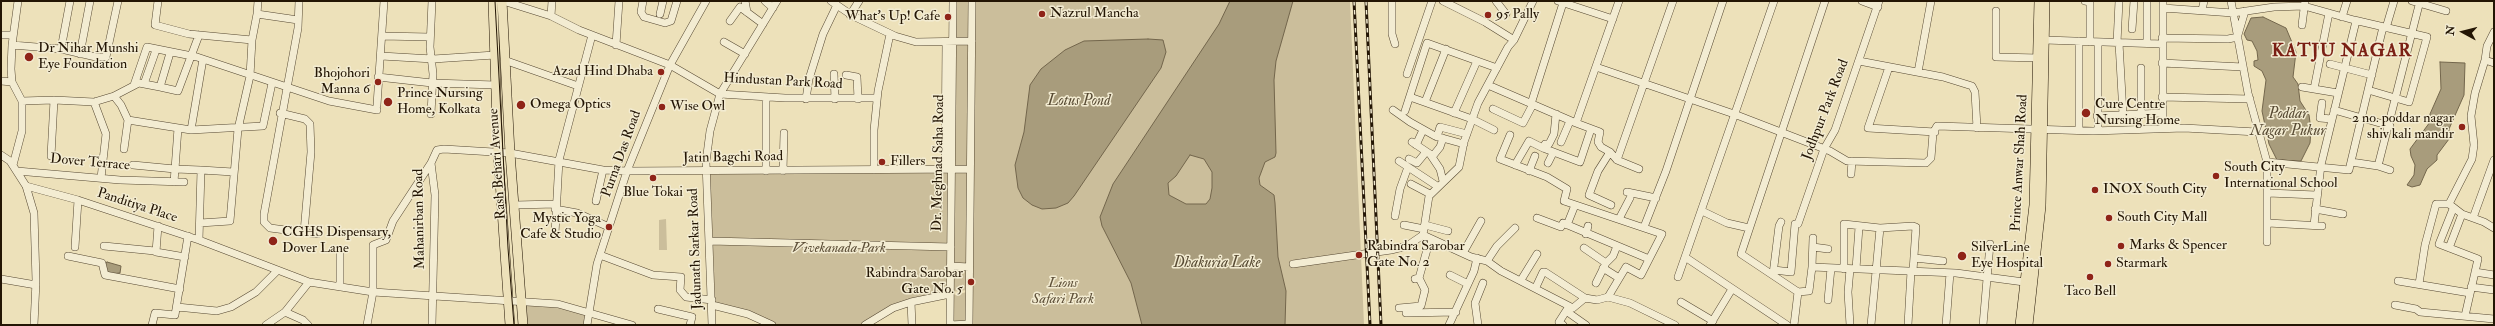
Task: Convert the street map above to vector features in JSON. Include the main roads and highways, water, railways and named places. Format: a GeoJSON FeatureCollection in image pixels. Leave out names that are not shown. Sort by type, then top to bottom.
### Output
{"type":"FeatureCollection","features":[{"type":"Feature","properties":{"kind":"main road","name":"Rash Behari Avenue"},"geometry":{"type":"LineString","coordinates":[[492,1],[498,152],[510,325]]}},
{"type":"Feature","properties":{"kind":"main road","name":"Rash Behari Avenue"},"geometry":{"type":"LineString","coordinates":[[502,1],[507,61],[510,153],[523,325]]}},
{"type":"Feature","properties":{"kind":"main road","name":"Prince Anwar Shah Road"},"geometry":{"type":"LineString","coordinates":[[2028,325],[2041,206],[2039,1]]}},
{"type":"Feature","properties":{"kind":"main road","name":"Prince Anwar Shah Road"},"geometry":{"type":"LineString","coordinates":[[2020,325],[2041,130],[2045,40],[2045,1]]}},
{"type":"Feature","properties":{"kind":"water","name":"Dhakuria Lake"},"geometry":{"type":"Polygon","coordinates":[[[1230,1],[1293,1],[1276,61],[1274,80],[1276,153],[1275,157],[1265,162],[1259,178],[1260,185],[1274,195],[1278,257],[1286,291],[1285,325],[1142,325],[1131,283],[1102,226],[1100,217],[1113,184],[1219,24],[1230,1]],[[1190,155],[1176,176],[1168,183],[1169,195],[1186,204],[1206,204],[1210,199],[1212,172],[1204,159],[1190,155]]]}},
{"type":"Feature","properties":{"kind":"water","name":"Poddar Nagar Pukur"},"geometry":{"type":"Polygon","coordinates":[[[2263,17],[2286,28],[2296,52],[2293,77],[2298,84],[2300,101],[2309,115],[2311,130],[2310,143],[2301,161],[2277,160],[2269,144],[2262,111],[2266,80],[2262,71],[2254,66],[2254,61],[2258,60],[2257,51],[2252,41],[2247,40],[2244,34],[2251,18],[2263,17]]]}},
{"type":"Feature","properties":{"kind":"water","name":"Lotus Pond"},"geometry":{"type":"Polygon","coordinates":[[[1163,40],[1166,52],[1161,68],[1074,196],[1068,203],[1056,208],[1042,209],[1032,205],[1023,198],[1018,188],[1015,165],[1024,132],[1030,85],[1041,69],[1065,50],[1084,41],[1163,40]]]}},
{"type":"Feature","properties":{"kind":"water"},"geometry":{"type":"Polygon","coordinates":[[[2440,62],[2465,63],[2464,95],[2449,129],[2449,139],[2437,155],[2437,160],[2427,169],[2420,185],[2412,187],[2407,185],[2414,175],[2415,165],[2410,149],[2430,122],[2430,114],[2441,89],[2440,62]]]}},
{"type":"Feature","properties":{"kind":"water"},"geometry":{"type":"Polygon","coordinates":[[[107,262],[121,266],[120,273],[108,274],[103,267],[107,262]]]}},
{"type":"Feature","properties":{"kind":"tram line"},"geometry":{"type":"LineString","coordinates":[[495,1],[508,248],[514,325]]}},
{"type":"Feature","properties":{"kind":"railway"},"geometry":{"type":"LineString","coordinates":[[1354,1],[1370,325]]}},
{"type":"Feature","properties":{"kind":"railway"},"geometry":{"type":"LineString","coordinates":[[1366,1],[1381,325]]}},
{"type":"Feature","properties":{"kind":"place","name":"Nazrul Mancha"},"geometry":{"type":"Point","coordinates":[1042,14]}},
{"type":"Feature","properties":{"kind":"place","name":"95 Pally"},"geometry":{"type":"Point","coordinates":[1488,15]}},
{"type":"Feature","properties":{"kind":"place","name":"What's Up! Cafe"},"geometry":{"type":"Point","coordinates":[948,17]}},
{"type":"Feature","properties":{"kind":"place","name":"Dr Nihar Munshi Eye Foundation"},"geometry":{"type":"Point","coordinates":[29,57]}},
{"type":"Feature","properties":{"kind":"place","name":"Azad Hind Dhaba"},"geometry":{"type":"Point","coordinates":[661,72]}},
{"type":"Feature","properties":{"kind":"place","name":"Bhojohori Manna 6"},"geometry":{"type":"Point","coordinates":[378,82]}},
{"type":"Feature","properties":{"kind":"place","name":"Prince Nursing Home, Kolkata"},"geometry":{"type":"Point","coordinates":[388,102]}},
{"type":"Feature","properties":{"kind":"place","name":"Omega Optics"},"geometry":{"type":"Point","coordinates":[521,105]}},
{"type":"Feature","properties":{"kind":"place","name":"Wise Owl"},"geometry":{"type":"Point","coordinates":[662,107]}},
{"type":"Feature","properties":{"kind":"place","name":"Cure Centre Nursing Home"},"geometry":{"type":"Point","coordinates":[2086,113]}},
{"type":"Feature","properties":{"kind":"place","name":"2 no. poddar nagar shiv kali mandir"},"geometry":{"type":"Point","coordinates":[2462,127]}},
{"type":"Feature","properties":{"kind":"place","name":"Fillers"},"geometry":{"type":"Point","coordinates":[882,162]}},
{"type":"Feature","properties":{"kind":"place","name":"South City International School"},"geometry":{"type":"Point","coordinates":[2216,176]}},
{"type":"Feature","properties":{"kind":"place","name":"Blue Tokai"},"geometry":{"type":"Point","coordinates":[653,178]}},
{"type":"Feature","properties":{"kind":"place","name":"INOX South City"},"geometry":{"type":"Point","coordinates":[2095,190]}},
{"type":"Feature","properties":{"kind":"place","name":"South City Mall"},"geometry":{"type":"Point","coordinates":[2109,218]}},
{"type":"Feature","properties":{"kind":"place","name":"Mystic Yoga Cafe & Studio"},"geometry":{"type":"Point","coordinates":[609,227]}},
{"type":"Feature","properties":{"kind":"place","name":"CGHS Dispensary, Dover Lane"},"geometry":{"type":"Point","coordinates":[273,241]}},
{"type":"Feature","properties":{"kind":"place","name":"Marks & Spencer"},"geometry":{"type":"Point","coordinates":[2121,246]}},
{"type":"Feature","properties":{"kind":"place","name":"Rabindra Sarobar Gate No. 2"},"geometry":{"type":"Point","coordinates":[1359,255]}},
{"type":"Feature","properties":{"kind":"place","name":"SilverLine Eye Hospital"},"geometry":{"type":"Point","coordinates":[1962,256]}},
{"type":"Feature","properties":{"kind":"place","name":"Starmark"},"geometry":{"type":"Point","coordinates":[2108,264]}},
{"type":"Feature","properties":{"kind":"place","name":"Taco Bell"},"geometry":{"type":"Point","coordinates":[2090,277]}},
{"type":"Feature","properties":{"kind":"place","name":"Rabindra Sarobar Gate No. 5"},"geometry":{"type":"Point","coordinates":[971,282]}},
{"type":"Feature","properties":{"kind":"district","name":"KATJU NAGAR"},"geometry":{"type":"Point","coordinates":[2342,52]}},
{"type":"Feature","properties":{"kind":"park label","name":"Vivekanada Park"},"geometry":{"type":"Point","coordinates":[839,249]}},
{"type":"Feature","properties":{"kind":"park label","name":"Lions Safari Park"},"geometry":{"type":"Point","coordinates":[1063,292]}}]}
